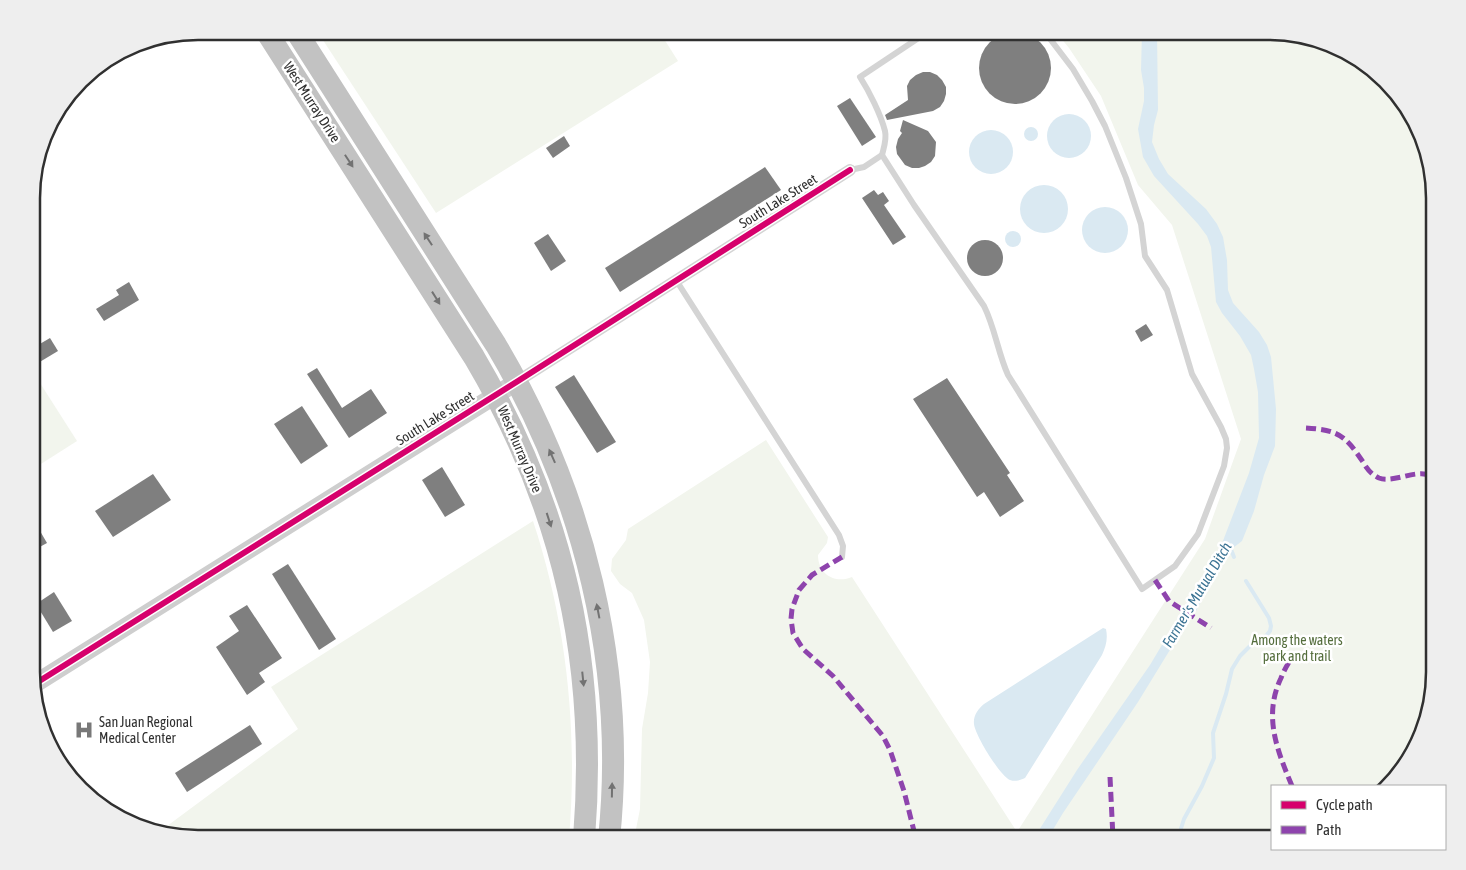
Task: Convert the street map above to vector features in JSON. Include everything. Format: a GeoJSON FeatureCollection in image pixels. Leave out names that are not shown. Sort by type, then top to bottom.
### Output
{"type":"FeatureCollection","features":[{"type":"Feature","properties":{"kind":"highway","name":"West Murray Drive"},"geometry":{"type":"LineString","coordinates":[[272,40],[398,237],[496,395],[535,481],[568,586],[578,633],[588,754],[585,830]]}},
{"type":"Feature","properties":{"kind":"highway","name":"West Murray Drive"},"geometry":{"type":"LineString","coordinates":[[302,40],[518,381],[557,467],[585,554],[599,612],[613,727],[610,830]]}},
{"type":"Feature","properties":{"kind":"street","name":"South Lake Street"},"geometry":{"type":"LineString","coordinates":[[40,680],[496,395],[850,170]]}},
{"type":"Feature","properties":{"kind":"lane"},"geometry":{"type":"LineString","coordinates":[[850,170],[864,167],[882,155],[885,144],[886,133],[860,77],[916,40]]}},
{"type":"Feature","properties":{"kind":"lane"},"geometry":{"type":"LineString","coordinates":[[882,155],[984,306],[990,318],[1008,375],[1142,589],[1175,566],[1198,534],[1224,466],[1227,448],[1226,439],[1192,374],[1166,290],[1145,256],[1138,215],[1126,178],[1105,126],[1073,69],[1051,40]]}},
{"type":"Feature","properties":{"kind":"lane"},"geometry":{"type":"LineString","coordinates":[[676,280],[839,535],[843,546],[842,558]]}},
{"type":"Feature","properties":{"kind":"green space"},"geometry":{"type":"Polygon","coordinates":[[[323,40],[665,40],[678,61],[436,213],[323,40]]]}},
{"type":"Feature","properties":{"kind":"green space","name":"Among the waters park and trail"},"geometry":{"type":"Polygon","coordinates":[[[1062,40],[1268,40],[1289,41],[1309,45],[1347,61],[1380,86],[1405,119],[1418,147],[1426,188],[1426,682],[1423,703],[1418,723],[1405,751],[1380,784],[1271,785],[1271,830],[1018,830],[1205,539],[1241,439],[1172,225],[1138,185],[1101,96],[1062,40]]]}},
{"type":"Feature","properties":{"kind":"green space"},"geometry":{"type":"Polygon","coordinates":[[[40,383],[77,441],[40,465],[40,383]]]}},
{"type":"Feature","properties":{"kind":"green space","name":"Among the waters park and trail"},"geometry":{"type":"Polygon","coordinates":[[[766,440],[828,537],[827,543],[818,555],[821,568],[825,573],[834,578],[846,579],[852,577],[1016,830],[636,830],[640,809],[642,729],[648,693],[650,662],[644,620],[632,593],[620,584],[611,571],[612,559],[626,540],[628,529],[766,440]]]}},
{"type":"Feature","properties":{"kind":"green space"},"geometry":{"type":"Polygon","coordinates":[[[533,521],[554,599],[562,638],[567,678],[572,758],[569,830],[198,830],[166,827],[298,729],[271,687],[533,521]]]}},
{"type":"Feature","properties":{"kind":"water","name":"Farmer's Mutual Ditch"},"geometry":{"type":"Polygon","coordinates":[[[1142,40],[1157,40],[1158,110],[1152,142],[1168,174],[1206,209],[1217,224],[1223,237],[1227,260],[1228,290],[1233,303],[1259,332],[1267,345],[1271,357],[1276,409],[1275,446],[1242,541],[1229,551],[1196,611],[1053,830],[1039,830],[1077,770],[1150,665],[1221,546],[1249,473],[1259,438],[1258,392],[1251,355],[1216,302],[1211,247],[1207,236],[1154,176],[1143,157],[1138,129],[1144,101],[1141,70],[1142,40]]]}},
{"type":"Feature","properties":{"kind":"water"},"geometry":{"type":"Polygon","coordinates":[[[1065,114],[1073,114],[1085,120],[1091,136],[1085,152],[1073,158],[1065,158],[1053,152],[1047,140],[1047,132],[1053,120],[1065,114]]]}},
{"type":"Feature","properties":{"kind":"water"},"geometry":{"type":"Polygon","coordinates":[[[1028,127],[1034,127],[1038,134],[1034,141],[1028,141],[1024,137],[1024,131],[1028,127]]]}},
{"type":"Feature","properties":{"kind":"water"},"geometry":{"type":"Polygon","coordinates":[[[987,130],[995,130],[1007,136],[1013,152],[1007,168],[995,174],[987,174],[975,168],[969,156],[969,148],[975,136],[987,130]]]}},
{"type":"Feature","properties":{"kind":"water"},"geometry":{"type":"Polygon","coordinates":[[[1044,185],[1053,187],[1061,192],[1066,200],[1068,209],[1066,218],[1061,226],[1053,231],[1044,233],[1035,231],[1027,226],[1022,218],[1020,209],[1022,200],[1027,192],[1035,187],[1044,185]]]}},
{"type":"Feature","properties":{"kind":"water"},"geometry":{"type":"Polygon","coordinates":[[[1110,207],[1122,213],[1127,221],[1127,239],[1122,247],[1114,252],[1100,253],[1088,247],[1083,239],[1082,225],[1088,213],[1096,208],[1110,207]]]}},
{"type":"Feature","properties":{"kind":"water"},"geometry":{"type":"Polygon","coordinates":[[[1013,231],[1019,233],[1021,239],[1019,245],[1013,247],[1007,245],[1005,239],[1007,233],[1013,231]]]}},
{"type":"Feature","properties":{"kind":"water"},"geometry":{"type":"Polygon","coordinates":[[[1103,628],[1106,629],[1107,639],[1102,655],[1025,778],[1016,781],[1010,780],[994,763],[979,737],[974,724],[976,713],[984,704],[1103,628]]]}},
{"type":"Feature","properties":{"kind":"building"},"geometry":{"type":"Polygon","coordinates":[[[993,40],[1037,40],[1045,48],[1050,61],[1050,75],[1045,88],[1035,98],[1022,103],[1008,103],[995,98],[985,88],[980,75],[979,68],[982,54],[993,40]]]}},
{"type":"Feature","properties":{"kind":"building"},"geometry":{"type":"Polygon","coordinates":[[[923,72],[937,75],[946,87],[944,101],[940,107],[933,111],[887,120],[885,115],[908,100],[907,86],[910,80],[923,72]]]}},
{"type":"Feature","properties":{"kind":"building"},"geometry":{"type":"Polygon","coordinates":[[[850,98],[876,137],[862,146],[837,106],[850,98]]]}},
{"type":"Feature","properties":{"kind":"building"},"geometry":{"type":"Polygon","coordinates":[[[903,120],[928,131],[936,142],[935,156],[925,166],[912,168],[905,165],[897,154],[896,147],[902,133],[900,131],[903,120]]]}},
{"type":"Feature","properties":{"kind":"building"},"geometry":{"type":"Polygon","coordinates":[[[564,136],[570,146],[553,158],[546,148],[564,136]]]}},
{"type":"Feature","properties":{"kind":"building"},"geometry":{"type":"Polygon","coordinates":[[[765,167],[781,190],[620,292],[605,268],[765,167]]]}},
{"type":"Feature","properties":{"kind":"building"},"geometry":{"type":"Polygon","coordinates":[[[874,190],[878,195],[883,192],[889,201],[884,205],[906,237],[893,245],[862,198],[874,190]]]}},
{"type":"Feature","properties":{"kind":"building"},"geometry":{"type":"Polygon","coordinates":[[[548,234],[566,261],[551,271],[534,243],[548,234]]]}},
{"type":"Feature","properties":{"kind":"building"},"geometry":{"type":"Polygon","coordinates":[[[985,240],[997,246],[1003,258],[997,270],[985,276],[973,270],[967,258],[973,246],[985,240]]]}},
{"type":"Feature","properties":{"kind":"building"},"geometry":{"type":"Polygon","coordinates":[[[129,282],[139,300],[104,321],[96,309],[119,295],[116,290],[129,282]]]}},
{"type":"Feature","properties":{"kind":"building"},"geometry":{"type":"Polygon","coordinates":[[[1146,324],[1153,335],[1141,342],[1135,331],[1146,324]]]}},
{"type":"Feature","properties":{"kind":"building"},"geometry":{"type":"Polygon","coordinates":[[[50,338],[58,351],[40,362],[40,344],[50,338]]]}},
{"type":"Feature","properties":{"kind":"building"},"geometry":{"type":"Polygon","coordinates":[[[317,368],[342,408],[371,389],[387,413],[349,438],[307,374],[317,368]]]}},
{"type":"Feature","properties":{"kind":"building"},"geometry":{"type":"Polygon","coordinates":[[[574,375],[616,442],[597,453],[555,387],[574,375]]]}},
{"type":"Feature","properties":{"kind":"building"},"geometry":{"type":"Polygon","coordinates":[[[947,378],[1010,473],[1007,475],[1024,501],[1000,517],[984,492],[977,497],[913,399],[947,378]]]}},
{"type":"Feature","properties":{"kind":"building"},"geometry":{"type":"Polygon","coordinates":[[[302,406],[328,446],[301,464],[274,424],[302,406]]]}},
{"type":"Feature","properties":{"kind":"building"},"geometry":{"type":"Polygon","coordinates":[[[442,467],[465,505],[445,517],[422,480],[442,467]]]}},
{"type":"Feature","properties":{"kind":"building"},"geometry":{"type":"Polygon","coordinates":[[[153,474],[171,500],[113,537],[95,511],[153,474]]]}},
{"type":"Feature","properties":{"kind":"building"},"geometry":{"type":"Polygon","coordinates":[[[40,531],[47,543],[40,547],[40,531]]]}},
{"type":"Feature","properties":{"kind":"building"},"geometry":{"type":"Polygon","coordinates":[[[288,564],[336,639],[319,650],[272,574],[288,564]]]}},
{"type":"Feature","properties":{"kind":"building"},"geometry":{"type":"Polygon","coordinates":[[[54,592],[72,621],[53,632],[40,611],[40,601],[54,592]]]}},
{"type":"Feature","properties":{"kind":"building"},"geometry":{"type":"Polygon","coordinates":[[[247,605],[282,658],[259,673],[265,682],[247,695],[216,647],[239,631],[229,616],[247,605]]]}},
{"type":"Feature","properties":{"kind":"building"},"geometry":{"type":"Polygon","coordinates":[[[250,725],[262,744],[187,792],[175,773],[250,725]]]}},
{"type":"Feature","properties":{"kind":"waterway","name":"Farmer's Mutual Ditch"},"geometry":{"type":"LineString","coordinates":[[1230,547],[1234,557]]}},
{"type":"Feature","properties":{"kind":"waterway"},"geometry":{"type":"LineString","coordinates":[[1181,830],[1214,758],[1213,733],[1232,669],[1240,656],[1270,631],[1269,618],[1246,581]]}},
{"type":"Feature","properties":{"kind":"marked path"},"geometry":{"type":"LineString","coordinates":[[1306,428],[1326,430],[1340,436],[1351,446],[1370,472],[1379,478],[1393,479],[1417,474],[1426,475]]}},
{"type":"Feature","properties":{"kind":"marked path"},"geometry":{"type":"LineString","coordinates":[[842,557],[812,575],[799,590],[792,609],[793,633],[803,649],[833,676],[883,736],[890,750],[904,791],[914,830]]}},
{"type":"Feature","properties":{"kind":"marked path"},"geometry":{"type":"LineString","coordinates":[[1155,580],[1169,601],[1211,628]]}},
{"type":"Feature","properties":{"kind":"marked path"},"geometry":{"type":"LineString","coordinates":[[1292,785],[1277,746],[1274,733],[1273,706],[1284,672],[1294,654]]}},
{"type":"Feature","properties":{"kind":"marked path"},"geometry":{"type":"LineString","coordinates":[[1110,777],[1113,830]]}},
{"type":"Feature","properties":{"kind":"cycle path"},"geometry":{"type":"LineString","coordinates":[[40,680],[850,170]]}},
{"type":"Feature","properties":{"kind":"place","name":"San Juan Regional Medical Center"},"geometry":{"type":"Point","coordinates":[84,730]}}]}
